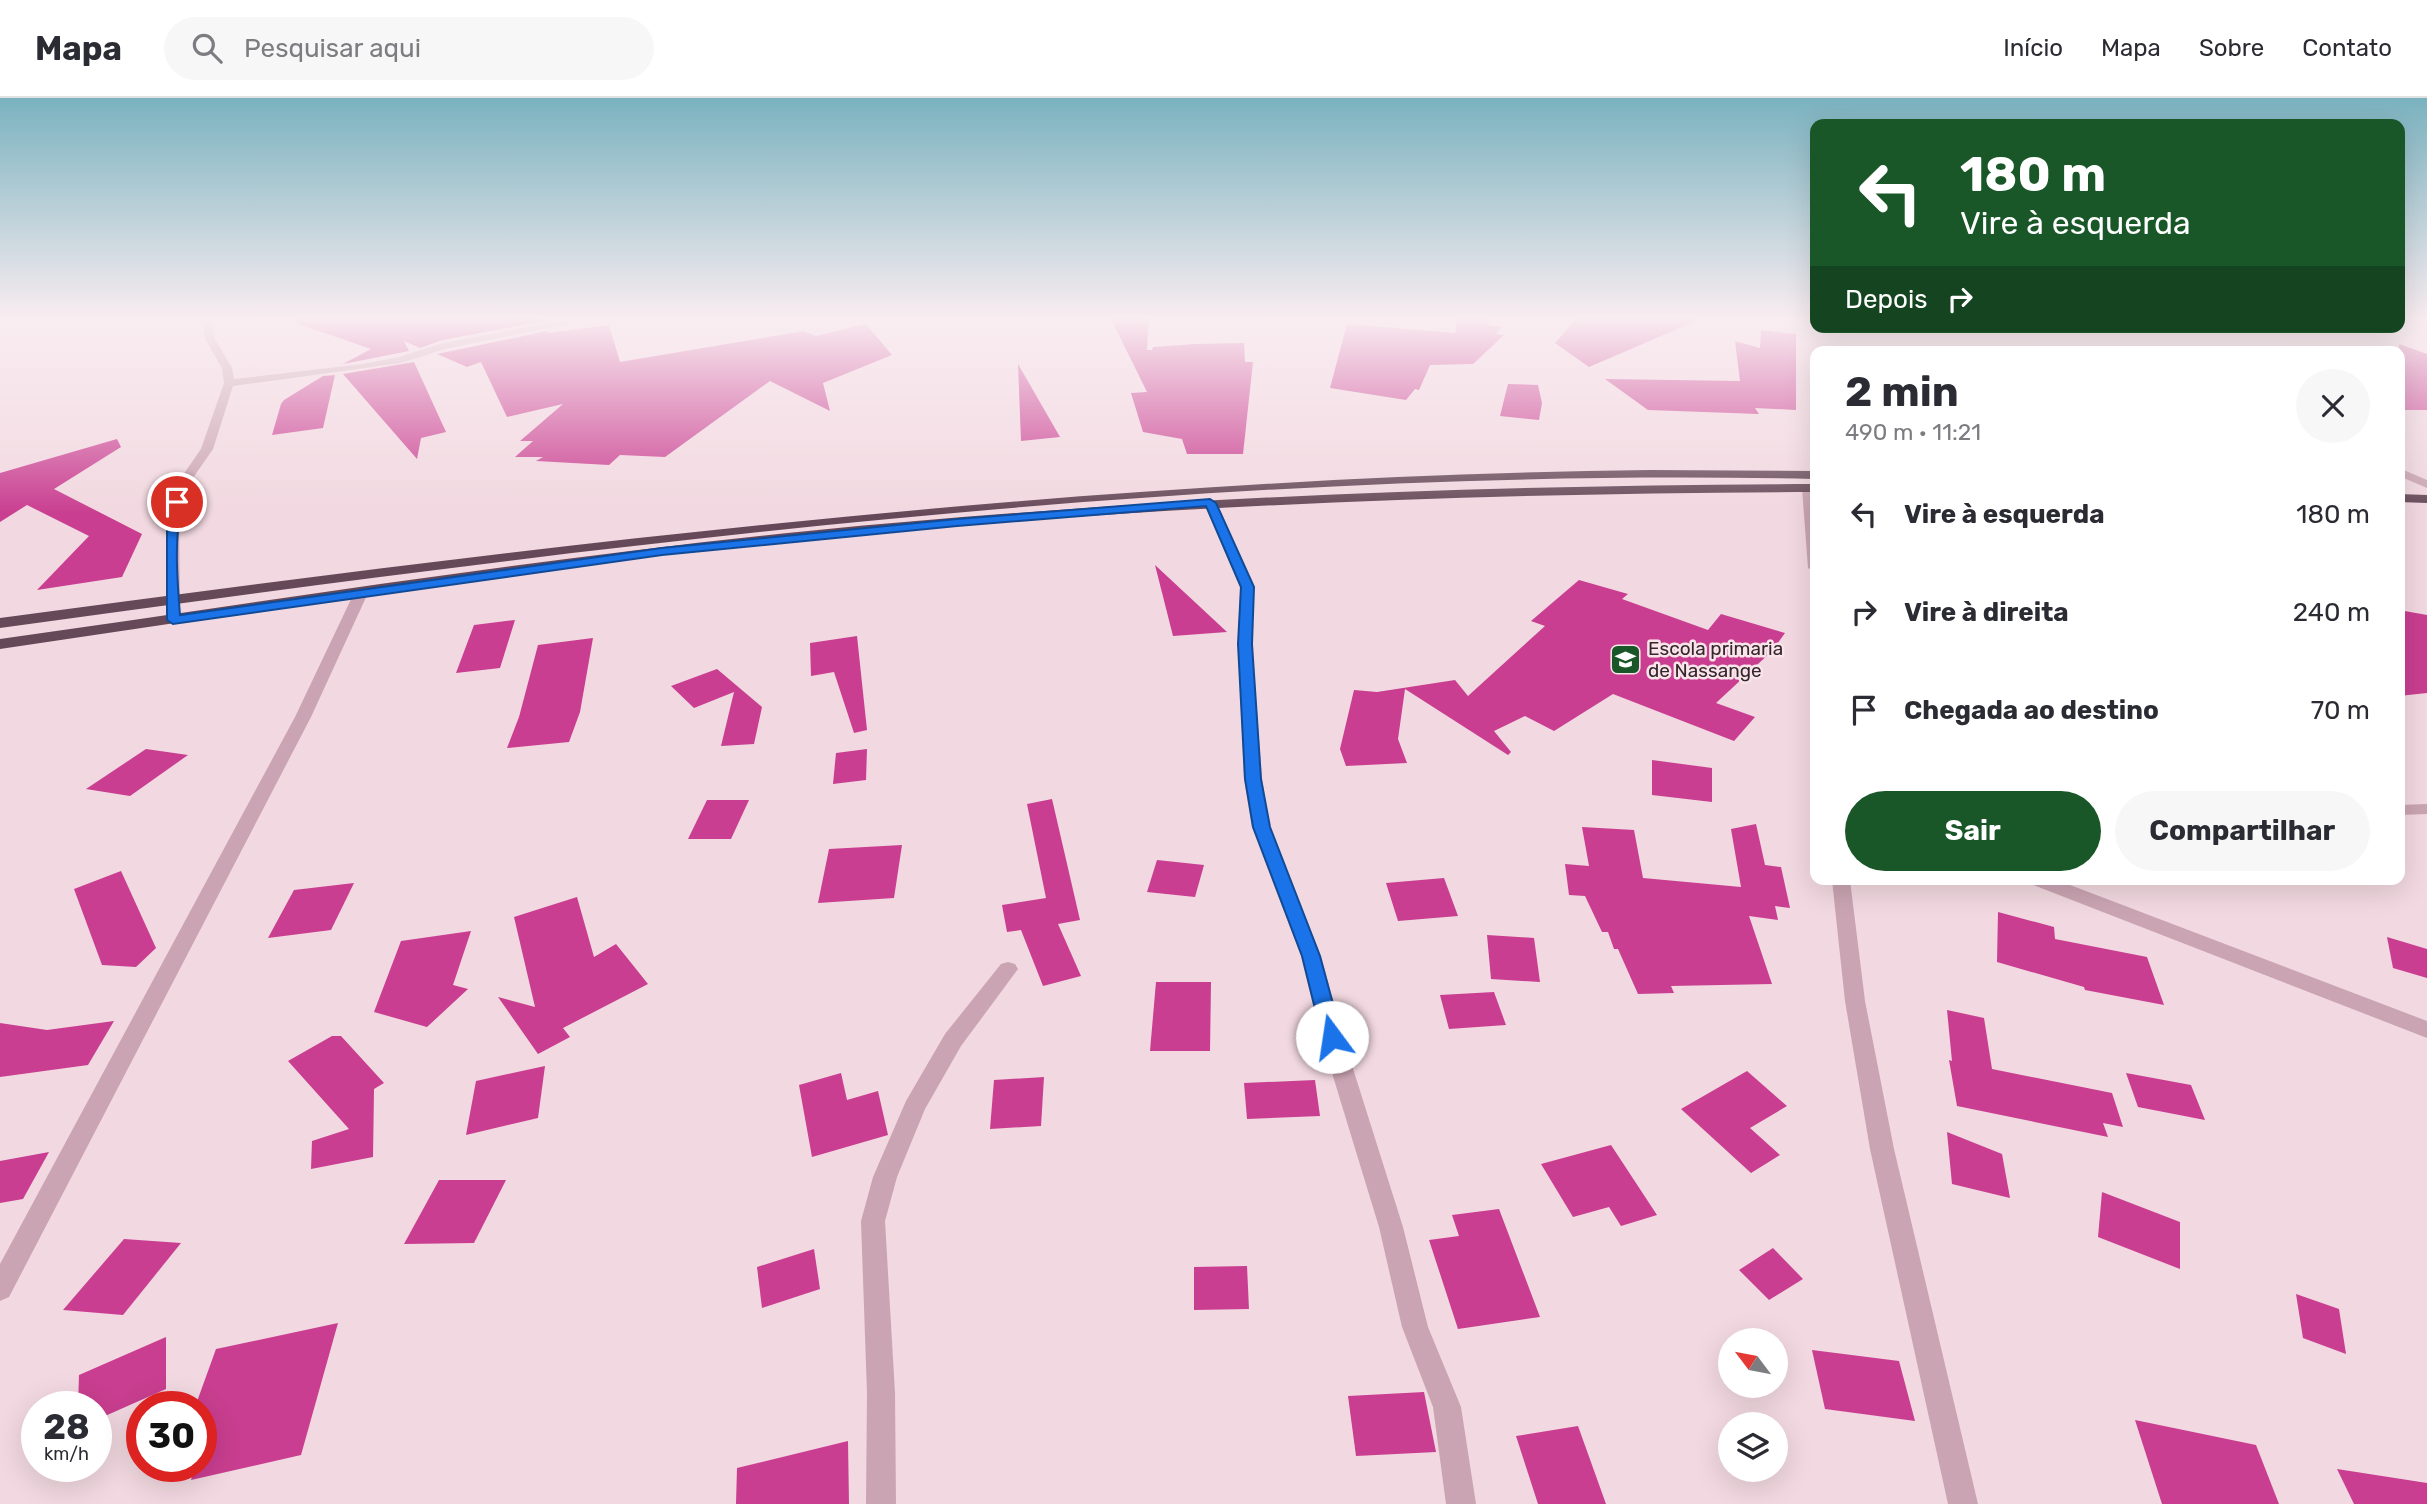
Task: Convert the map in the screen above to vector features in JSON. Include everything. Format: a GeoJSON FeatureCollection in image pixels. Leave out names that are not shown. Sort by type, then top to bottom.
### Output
{"type":"FeatureCollection","features":[{"type":"Feature","properties":{"kind":"highway"},"geometry":{"type":"LineString","coordinates":[[0,623],[682,535],[1135,493],[1509,476],[1748,473],[1810,484]]}},
{"type":"Feature","properties":{"kind":"highway"},"geometry":{"type":"LineString","coordinates":[[0,644],[662,551],[957,523],[1210,503],[1810,484]]}},
{"type":"Feature","properties":{"kind":"highway"},"geometry":{"type":"LineString","coordinates":[[2405,498],[2427,499]]}},
{"type":"Feature","properties":{"kind":"highway"},"geometry":{"type":"LineString","coordinates":[[2405,510],[2427,512]]}},
{"type":"Feature","properties":{"kind":"street"},"geometry":{"type":"LineString","coordinates":[[173,620],[173,516],[180,488],[207,449],[229,383],[232,383]]}},
{"type":"Feature","properties":{"kind":"street"},"geometry":{"type":"LineString","coordinates":[[2405,475],[2427,484]]}},
{"type":"Feature","properties":{"kind":"street"},"geometry":{"type":"LineString","coordinates":[[1210,503],[1247,587],[1245,644],[1253,779],[1262,827],[1311,956],[1332,1037],[1391,1227],[1415,1327],[1447,1407],[1461,1504]]}},
{"type":"Feature","properties":{"kind":"street"},"geometry":{"type":"LineString","coordinates":[[0,1289],[303,717],[361,593]]}},
{"type":"Feature","properties":{"kind":"street"},"geometry":{"type":"LineString","coordinates":[[2405,810],[2427,809]]}},
{"type":"Feature","properties":{"kind":"street"},"geometry":{"type":"LineString","coordinates":[[1841,885],[1855,1001],[1882,1149],[1963,1504]]}},
{"type":"Feature","properties":{"kind":"street"},"geometry":{"type":"LineString","coordinates":[[2051,885],[2427,1030]]}},
{"type":"Feature","properties":{"kind":"street"},"geometry":{"type":"LineString","coordinates":[[881,1504],[881,1379],[873,1221],[885,1177],[914,1107],[953,1040],[1008,969]]}},
{"type":"Feature","properties":{"kind":"building"},"geometry":{"type":"Polygon","coordinates":[[[312,383],[333,383],[323,428],[272,435],[284,400],[312,383]]]}},
{"type":"Feature","properties":{"kind":"building"},"geometry":{"type":"Polygon","coordinates":[[[350,383],[423,383],[446,432],[421,438],[417,459],[350,383]]]}},
{"type":"Feature","properties":{"kind":"building"},"geometry":{"type":"Polygon","coordinates":[[[491,383],[768,383],[665,457],[620,455],[609,465],[536,461],[543,457],[515,457],[533,441],[520,441],[563,404],[507,417],[491,383]]]}},
{"type":"Feature","properties":{"kind":"building"},"geometry":{"type":"Polygon","coordinates":[[[773,383],[824,383],[830,411],[773,383]]]}},
{"type":"Feature","properties":{"kind":"building"},"geometry":{"type":"Polygon","coordinates":[[[1019,383],[1029,383],[1060,437],[1021,441],[1019,383]]]}},
{"type":"Feature","properties":{"kind":"building"},"geometry":{"type":"Polygon","coordinates":[[[1142,383],[1251,383],[1243,454],[1187,454],[1182,439],[1143,432],[1131,393],[1147,392],[1142,383]]]}},
{"type":"Feature","properties":{"kind":"building"},"geometry":{"type":"Polygon","coordinates":[[[1331,383],[1422,383],[1419,390],[1415,389],[1406,400],[1330,388],[1331,383]]]}},
{"type":"Feature","properties":{"kind":"building"},"geometry":{"type":"Polygon","coordinates":[[[1610,383],[1796,383],[1796,410],[1755,408],[1759,414],[1648,410],[1610,383]]]}},
{"type":"Feature","properties":{"kind":"building"},"geometry":{"type":"Polygon","coordinates":[[[2405,383],[2427,383],[2427,410],[2405,410],[2405,383]]]}},
{"type":"Feature","properties":{"kind":"building"},"geometry":{"type":"Polygon","coordinates":[[[1508,384],[1538,385],[1542,403],[1539,420],[1500,416],[1508,384]]]}},
{"type":"Feature","properties":{"kind":"building"},"geometry":{"type":"Polygon","coordinates":[[[117,439],[121,447],[54,489],[142,534],[122,577],[37,590],[89,536],[27,505],[0,522],[0,473],[117,439]]]}},
{"type":"Feature","properties":{"kind":"building"},"geometry":{"type":"Polygon","coordinates":[[[1155,565],[1227,632],[1173,636],[1155,565]]]}},
{"type":"Feature","properties":{"kind":"building"},"geometry":{"type":"Polygon","coordinates":[[[1579,580],[1628,594],[1622,599],[1708,630],[1721,614],[1785,633],[1772,651],[1716,703],[1755,717],[1734,741],[1613,694],[1554,731],[1525,716],[1494,731],[1511,752],[1508,755],[1405,689],[1398,739],[1407,763],[1346,766],[1340,749],[1354,690],[1377,692],[1455,680],[1468,696],[1545,626],[1531,621],[1579,580]]]}},
{"type":"Feature","properties":{"kind":"building"},"geometry":{"type":"Polygon","coordinates":[[[2405,611],[2427,615],[2427,693],[2405,695],[2405,611]]]}},
{"type":"Feature","properties":{"kind":"building"},"geometry":{"type":"Polygon","coordinates":[[[515,620],[500,668],[456,673],[474,625],[515,620]]]}},
{"type":"Feature","properties":{"kind":"building"},"geometry":{"type":"Polygon","coordinates":[[[857,636],[867,730],[854,733],[834,672],[811,676],[810,643],[857,636]]]}},
{"type":"Feature","properties":{"kind":"building"},"geometry":{"type":"Polygon","coordinates":[[[593,638],[580,712],[569,742],[507,748],[519,717],[538,645],[593,638]]]}},
{"type":"Feature","properties":{"kind":"building"},"geometry":{"type":"Polygon","coordinates":[[[717,669],[762,707],[754,744],[721,746],[734,692],[694,708],[671,686],[717,669]]]}},
{"type":"Feature","properties":{"kind":"building"},"geometry":{"type":"Polygon","coordinates":[[[146,749],[188,755],[130,796],[86,789],[146,749]]]}},
{"type":"Feature","properties":{"kind":"building"},"geometry":{"type":"Polygon","coordinates":[[[867,749],[866,780],[833,784],[836,753],[867,749]]]}},
{"type":"Feature","properties":{"kind":"building"},"geometry":{"type":"Polygon","coordinates":[[[1652,760],[1712,768],[1712,802],[1652,795],[1652,760]]]}},
{"type":"Feature","properties":{"kind":"building"},"geometry":{"type":"Polygon","coordinates":[[[1052,799],[1080,920],[1058,924],[1081,976],[1043,986],[1021,930],[1007,932],[1002,905],[1046,898],[1027,804],[1052,799]]]}},
{"type":"Feature","properties":{"kind":"building"},"geometry":{"type":"Polygon","coordinates":[[[707,800],[749,800],[731,839],[688,839],[707,800]]]}},
{"type":"Feature","properties":{"kind":"building"},"geometry":{"type":"Polygon","coordinates":[[[1756,824],[1765,865],[1781,867],[1790,908],[1775,906],[1778,920],[1749,916],[1772,984],[1671,986],[1674,993],[1638,994],[1618,949],[1614,949],[1608,932],[1602,932],[1585,896],[1569,895],[1565,864],[1589,866],[1582,827],[1634,830],[1643,878],[1741,887],[1731,829],[1756,824]]]}},
{"type":"Feature","properties":{"kind":"building"},"geometry":{"type":"Polygon","coordinates":[[[902,845],[894,898],[818,903],[829,849],[902,845]]]}},
{"type":"Feature","properties":{"kind":"building"},"geometry":{"type":"Polygon","coordinates":[[[1157,860],[1204,865],[1195,897],[1147,892],[1157,860]]]}},
{"type":"Feature","properties":{"kind":"building"},"geometry":{"type":"Polygon","coordinates":[[[121,871],[156,948],[136,967],[102,965],[74,889],[121,871]]]}},
{"type":"Feature","properties":{"kind":"building"},"geometry":{"type":"Polygon","coordinates":[[[1444,878],[1458,916],[1398,921],[1386,883],[1444,878]]]}},
{"type":"Feature","properties":{"kind":"building"},"geometry":{"type":"Polygon","coordinates":[[[354,883],[331,930],[268,938],[294,890],[354,883]]]}},
{"type":"Feature","properties":{"kind":"building"},"geometry":{"type":"Polygon","coordinates":[[[577,897],[594,957],[616,944],[648,984],[563,1028],[570,1037],[538,1054],[498,997],[535,1007],[514,917],[577,897]]]}},
{"type":"Feature","properties":{"kind":"building"},"geometry":{"type":"Polygon","coordinates":[[[1998,912],[2054,927],[2055,939],[2147,957],[2164,1005],[2085,990],[2084,987],[1997,962],[1998,912]]]}},
{"type":"Feature","properties":{"kind":"building"},"geometry":{"type":"Polygon","coordinates":[[[471,931],[453,985],[468,989],[427,1027],[374,1012],[401,941],[471,931]]]}},
{"type":"Feature","properties":{"kind":"building"},"geometry":{"type":"Polygon","coordinates":[[[1487,935],[1534,938],[1540,982],[1491,979],[1487,935]]]}},
{"type":"Feature","properties":{"kind":"building"},"geometry":{"type":"Polygon","coordinates":[[[2387,937],[2427,949],[2427,978],[2393,968],[2387,937]]]}},
{"type":"Feature","properties":{"kind":"building"},"geometry":{"type":"Polygon","coordinates":[[[1156,982],[1211,982],[1210,1051],[1150,1051],[1156,982]]]}},
{"type":"Feature","properties":{"kind":"building"},"geometry":{"type":"Polygon","coordinates":[[[1494,992],[1506,1025],[1449,1029],[1440,995],[1494,992]]]}},
{"type":"Feature","properties":{"kind":"building"},"geometry":{"type":"Polygon","coordinates":[[[1947,1010],[1984,1018],[1992,1069],[2112,1093],[2123,1127],[2103,1123],[2108,1137],[1957,1106],[1949,1060],[1952,1061],[1947,1010]]]}},
{"type":"Feature","properties":{"kind":"building"},"geometry":{"type":"Polygon","coordinates":[[[114,1021],[88,1065],[0,1077],[0,1023],[47,1030],[114,1021]]]}},
{"type":"Feature","properties":{"kind":"building"},"geometry":{"type":"Polygon","coordinates":[[[332,1036],[341,1036],[384,1083],[374,1089],[373,1157],[311,1169],[312,1141],[349,1129],[288,1061],[332,1036]]]}},
{"type":"Feature","properties":{"kind":"building"},"geometry":{"type":"Polygon","coordinates":[[[545,1066],[538,1118],[466,1135],[476,1081],[545,1066]]]}},
{"type":"Feature","properties":{"kind":"building"},"geometry":{"type":"Polygon","coordinates":[[[1747,1071],[1787,1106],[1750,1128],[1780,1155],[1751,1173],[1681,1109],[1747,1071]]]}},
{"type":"Feature","properties":{"kind":"building"},"geometry":{"type":"Polygon","coordinates":[[[841,1073],[847,1100],[878,1091],[888,1135],[812,1157],[799,1085],[841,1073]]]}},
{"type":"Feature","properties":{"kind":"building"},"geometry":{"type":"Polygon","coordinates":[[[2126,1073],[2191,1085],[2205,1120],[2138,1107],[2126,1073]]]}},
{"type":"Feature","properties":{"kind":"building"},"geometry":{"type":"Polygon","coordinates":[[[1044,1077],[1041,1126],[990,1129],[994,1080],[1044,1077]]]}},
{"type":"Feature","properties":{"kind":"building"},"geometry":{"type":"Polygon","coordinates":[[[1315,1080],[1320,1116],[1247,1119],[1244,1083],[1315,1080]]]}},
{"type":"Feature","properties":{"kind":"building"},"geometry":{"type":"Polygon","coordinates":[[[1947,1132],[2002,1154],[2010,1198],[1952,1184],[1947,1132]]]}},
{"type":"Feature","properties":{"kind":"building"},"geometry":{"type":"Polygon","coordinates":[[[1611,1145],[1657,1215],[1621,1226],[1609,1207],[1573,1217],[1541,1164],[1611,1145]]]}},
{"type":"Feature","properties":{"kind":"building"},"geometry":{"type":"Polygon","coordinates":[[[49,1152],[23,1199],[0,1203],[0,1161],[49,1152]]]}},
{"type":"Feature","properties":{"kind":"building"},"geometry":{"type":"Polygon","coordinates":[[[439,1180],[506,1180],[474,1243],[404,1244],[439,1180]]]}},
{"type":"Feature","properties":{"kind":"building"},"geometry":{"type":"Polygon","coordinates":[[[2102,1192],[2180,1222],[2180,1269],[2098,1237],[2102,1192]]]}},
{"type":"Feature","properties":{"kind":"building"},"geometry":{"type":"Polygon","coordinates":[[[1499,1209],[1540,1317],[1458,1329],[1429,1240],[1459,1236],[1452,1215],[1499,1209]]]}},
{"type":"Feature","properties":{"kind":"building"},"geometry":{"type":"Polygon","coordinates":[[[124,1239],[181,1243],[123,1315],[63,1310],[124,1239]]]}},
{"type":"Feature","properties":{"kind":"building"},"geometry":{"type":"Polygon","coordinates":[[[1773,1248],[1803,1279],[1769,1300],[1739,1270],[1773,1248]]]}},
{"type":"Feature","properties":{"kind":"building"},"geometry":{"type":"Polygon","coordinates":[[[814,1249],[820,1289],[762,1308],[757,1267],[814,1249]]]}},
{"type":"Feature","properties":{"kind":"building"},"geometry":{"type":"Polygon","coordinates":[[[1247,1266],[1249,1309],[1194,1310],[1194,1267],[1247,1266]]]}},
{"type":"Feature","properties":{"kind":"building"},"geometry":{"type":"Polygon","coordinates":[[[2296,1294],[2339,1309],[2346,1354],[2303,1338],[2296,1294]]]}},
{"type":"Feature","properties":{"kind":"building"},"geometry":{"type":"Polygon","coordinates":[[[338,1323],[301,1455],[217,1474],[217,1391],[201,1391],[216,1349],[338,1323]]]}},
{"type":"Feature","properties":{"kind":"building"},"geometry":{"type":"Polygon","coordinates":[[[166,1337],[166,1389],[126,1391],[126,1407],[112,1413],[112,1391],[78,1391],[79,1375],[166,1337]]]}},
{"type":"Feature","properties":{"kind":"building"},"geometry":{"type":"Polygon","coordinates":[[[1812,1350],[1899,1361],[1915,1421],[1825,1409],[1812,1350]]]}},
{"type":"Feature","properties":{"kind":"building"},"geometry":{"type":"Polygon","coordinates":[[[1424,1392],[1436,1452],[1356,1456],[1348,1396],[1424,1392]]]}},
{"type":"Feature","properties":{"kind":"building"},"geometry":{"type":"Polygon","coordinates":[[[2135,1420],[2256,1445],[2279,1504],[2162,1504],[2135,1420]]]}},
{"type":"Feature","properties":{"kind":"building"},"geometry":{"type":"Polygon","coordinates":[[[1578,1426],[1606,1504],[1538,1504],[1516,1436],[1578,1426]]]}},
{"type":"Feature","properties":{"kind":"building"},"geometry":{"type":"Polygon","coordinates":[[[848,1441],[849,1504],[736,1504],[737,1468],[848,1441]]]}},
{"type":"Feature","properties":{"kind":"building"},"geometry":{"type":"Polygon","coordinates":[[[2337,1469],[2427,1483],[2427,1504],[2354,1504],[2337,1469]]]}},
{"type":"Feature","properties":{"kind":"place","name":"Escola primaria de Nassange"},"geometry":{"type":"Point","coordinates":[1625,659]}},
{"type":"Feature","properties":{"kind":"route"},"geometry":{"type":"LineString","coordinates":[[177,502],[173,516],[173,620],[662,551],[957,523],[1210,503],[1247,587],[1245,644],[1253,779],[1262,827],[1311,956],[1332,1037]]}}]}
